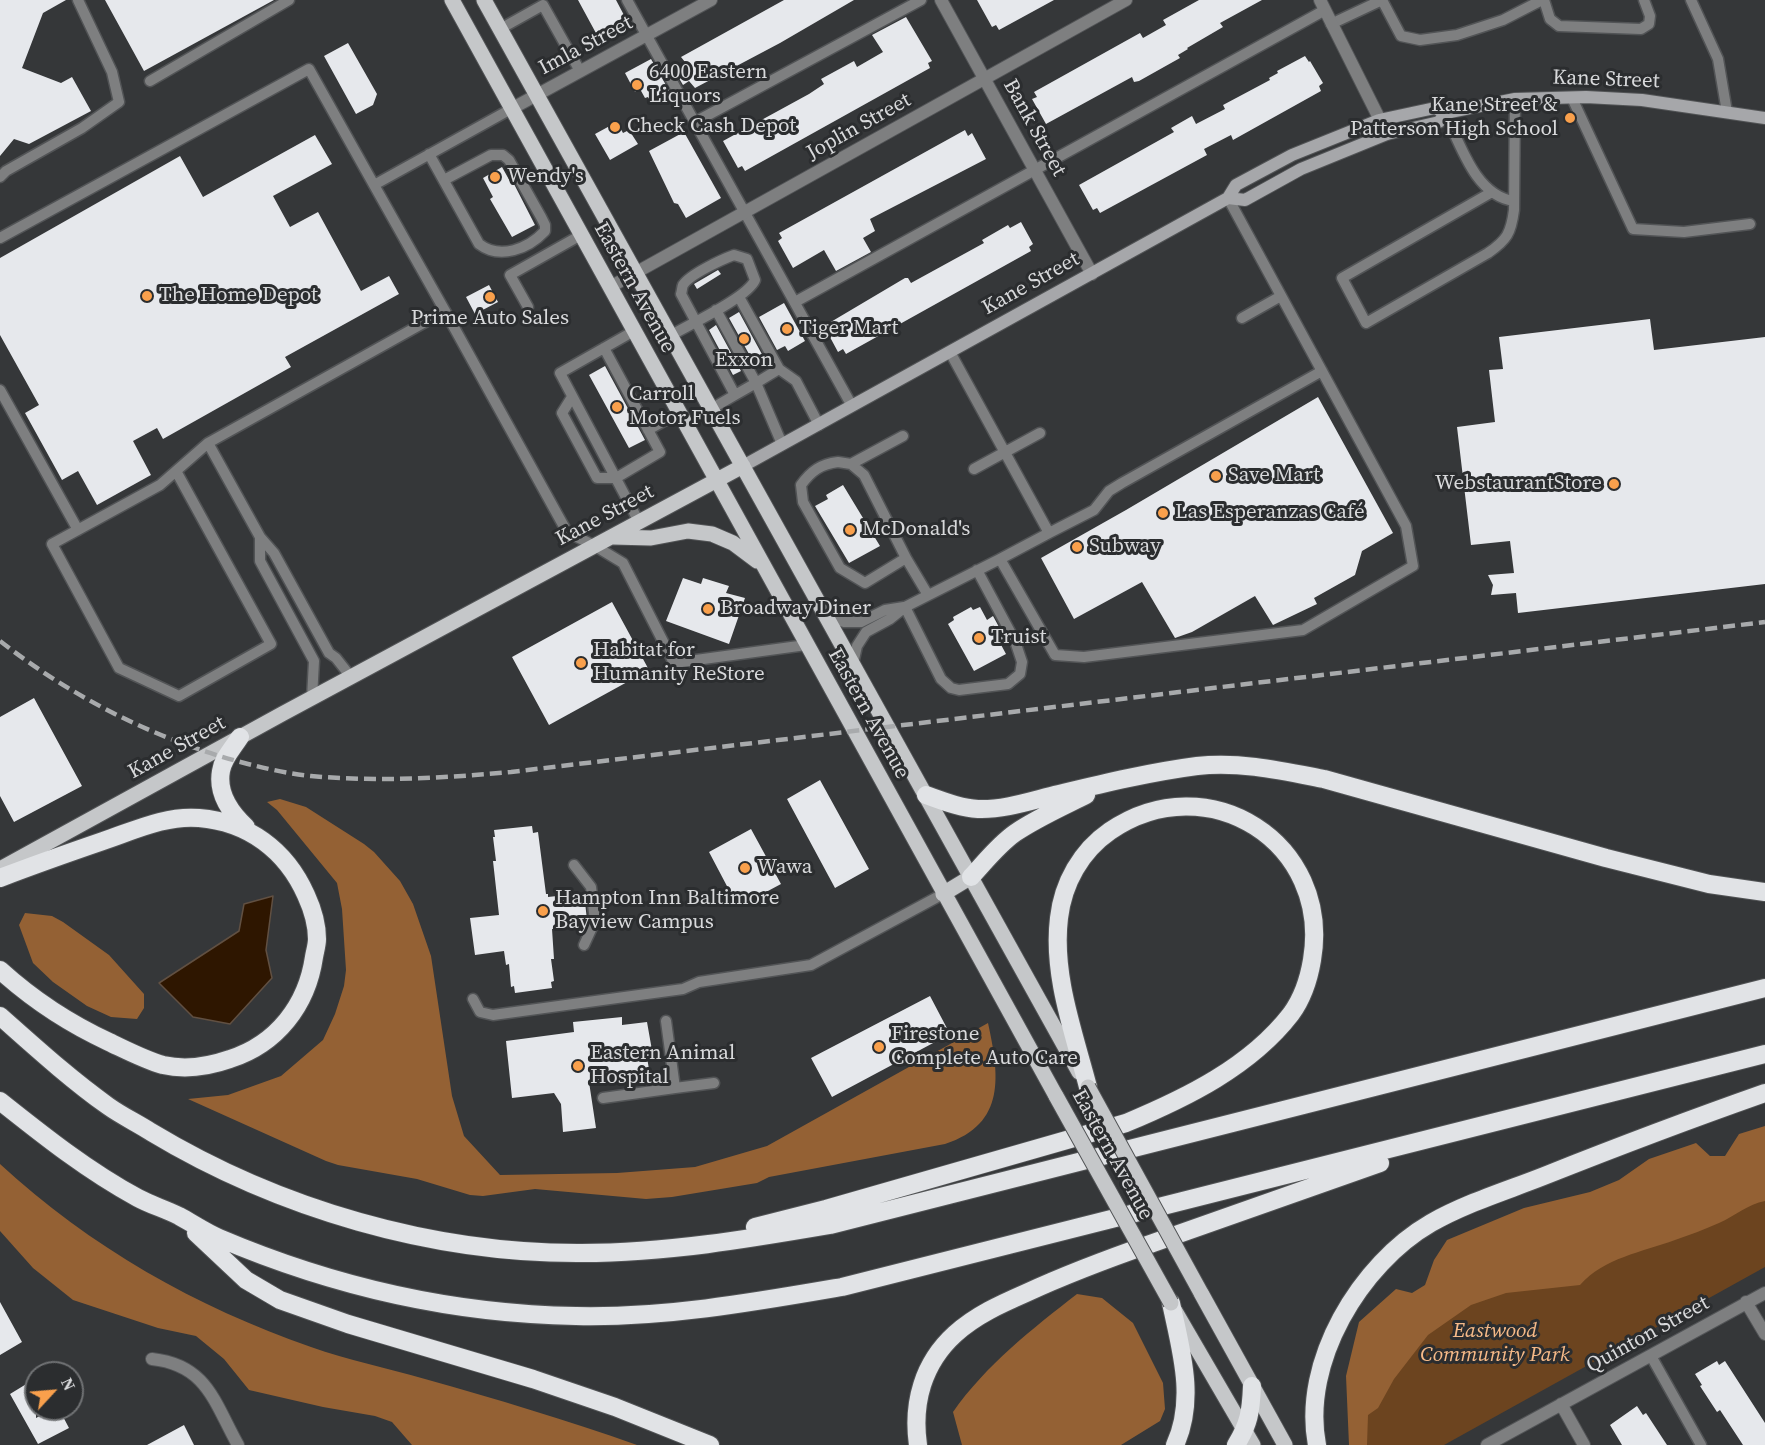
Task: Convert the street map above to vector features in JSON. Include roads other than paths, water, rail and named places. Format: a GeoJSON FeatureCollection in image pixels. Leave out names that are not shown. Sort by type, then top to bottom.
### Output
{"type":"FeatureCollection","features":[{"type":"Feature","properties":{"kind":"highway"},"geometry":{"type":"LineString","coordinates":[[0,970],[46,1006],[91,1034],[164,1065],[191,1067],[219,1063],[246,1054],[268,1039],[288,1020],[304,996],[312,969],[317,939],[312,909],[300,882],[286,861],[271,845],[251,832],[234,816],[227,805],[220,772],[225,758],[240,737]]}},
{"type":"Feature","properties":{"kind":"highway"},"geometry":{"type":"LineString","coordinates":[[926,795],[956,806],[979,809],[1006,806],[1112,781],[1200,766],[1239,765],[1324,779],[1606,858],[1709,884],[1765,892]]}},
{"type":"Feature","properties":{"kind":"highway"},"geometry":{"type":"LineString","coordinates":[[971,878],[1014,834],[1112,781]]}},
{"type":"Feature","properties":{"kind":"highway"},"geometry":{"type":"LineString","coordinates":[[653,1250],[826,1209],[1126,1123],[1172,1103],[1241,1062],[1271,1036],[1292,1013],[1309,978],[1316,941],[1311,904],[1303,879],[1287,853],[1263,831],[1236,816],[1204,806],[1172,806],[1146,813],[1121,824],[1095,842],[1077,865],[1065,889],[1059,916],[1057,944],[1061,979],[1088,1088]]}},
{"type":"Feature","properties":{"kind":"highway"},"geometry":{"type":"LineString","coordinates":[[0,878],[148,825],[174,819],[197,817],[223,821],[251,832]]}},
{"type":"Feature","properties":{"kind":"highway"},"geometry":{"type":"LineString","coordinates":[[0,1016],[52,1062],[109,1107],[174,1146],[246,1182],[312,1209],[452,1242],[508,1250],[582,1253],[653,1250],[733,1242],[830,1225],[1765,988]]}},
{"type":"Feature","properties":{"kind":"highway"},"geometry":{"type":"LineString","coordinates":[[0,1101],[71,1156],[138,1198],[177,1215],[217,1237],[292,1266],[362,1288],[430,1302],[503,1312],[567,1316],[660,1312],[740,1305],[842,1287],[1765,1054]]}},
{"type":"Feature","properties":{"kind":"highway"},"geometry":{"type":"LineString","coordinates":[[1317,1445],[1314,1431],[1316,1394],[1324,1359],[1338,1324],[1358,1291],[1380,1264],[1403,1243],[1430,1224],[1461,1209],[1765,1093]]}},
{"type":"Feature","properties":{"kind":"highway"},"geometry":{"type":"LineString","coordinates":[[918,1445],[915,1427],[916,1403],[925,1376],[954,1335],[974,1319],[1062,1276],[1108,1258],[1487,1125]]}},
{"type":"Feature","properties":{"kind":"highway"},"geometry":{"type":"LineString","coordinates":[[177,1215],[246,1280],[280,1300],[348,1324],[533,1379],[595,1400],[710,1445]]}},
{"type":"Feature","properties":{"kind":"highway"},"geometry":{"type":"LineString","coordinates":[[1171,1303],[1186,1374],[1186,1402],[1180,1435],[1175,1445]]}},
{"type":"Feature","properties":{"kind":"highway"},"geometry":{"type":"LineString","coordinates":[[1245,1440],[1251,1412],[1252,1386]]}},
{"type":"Feature","properties":{"kind":"main road","name":"Eastern Avenue"},"geometry":{"type":"LineString","coordinates":[[452,0],[1245,1440]]}},
{"type":"Feature","properties":{"kind":"main road","name":"Eastern Avenue"},"geometry":{"type":"LineString","coordinates":[[489,2],[500,29],[1285,1445]]}},
{"type":"Feature","properties":{"kind":"main road","name":"Kane Street"},"geometry":{"type":"LineString","coordinates":[[0,869],[819,425],[1092,274],[1228,198],[1236,185],[1292,154],[1379,120],[1434,108],[1445,113],[1515,99],[1642,100],[1765,118]]}},
{"type":"Feature","properties":{"kind":"main road","name":"Kane Street"},"geometry":{"type":"LineString","coordinates":[[1228,198],[1245,200],[1301,169],[1387,134],[1439,122],[1445,113]]}},
{"type":"Feature","properties":{"kind":"main road"},"geometry":{"type":"LineString","coordinates":[[610,537],[651,538],[688,531],[712,534],[733,543],[761,564]]}},
{"type":"Feature","properties":{"kind":"main road"},"geometry":{"type":"LineString","coordinates":[[943,894],[971,878]]}},
{"type":"Feature","properties":{"kind":"street","name":"Imla Street"},"geometry":{"type":"LineString","coordinates":[[511,109],[711,0]]}},
{"type":"Feature","properties":{"kind":"street","name":"Bank Street"},"geometry":{"type":"LineString","coordinates":[[940,0],[1092,274]]}},
{"type":"Feature","properties":{"kind":"street","name":"Joplin Street"},"geometry":{"type":"LineString","coordinates":[[610,287],[1126,0]]}},
{"type":"Feature","properties":{"kind":"street"},"geometry":{"type":"LineString","coordinates":[[1322,5],[1387,134]]}},
{"type":"Feature","properties":{"kind":"street","name":"Quinton Street"},"geometry":{"type":"LineString","coordinates":[[1487,1445],[1765,1293]]}},
{"type":"Feature","properties":{"kind":"street"},"geometry":{"type":"LineString","coordinates":[[1746,1302],[1765,1334]]}},
{"type":"Feature","properties":{"kind":"street"},"geometry":{"type":"LineString","coordinates":[[152,1359],[177,1364],[198,1376],[238,1445]]}},
{"type":"Feature","properties":{"kind":"street"},"geometry":{"type":"LineString","coordinates":[[1561,1404],[1584,1445]]}},
{"type":"Feature","properties":{"kind":"lane"},"geometry":{"type":"LineString","coordinates":[[0,177],[6,171],[82,128],[119,102],[112,72],[78,0]]}},
{"type":"Feature","properties":{"kind":"lane"},"geometry":{"type":"LineString","coordinates":[[150,81],[289,0]]}},
{"type":"Feature","properties":{"kind":"lane"},"geometry":{"type":"LineString","coordinates":[[627,0],[852,406]]}},
{"type":"Feature","properties":{"kind":"lane"},"geometry":{"type":"LineString","coordinates":[[695,123],[921,0]]}},
{"type":"Feature","properties":{"kind":"lane"},"geometry":{"type":"LineString","coordinates":[[1331,24],[1383,0],[1401,36],[1420,40],[1457,35],[1503,20],[1543,0],[1550,19],[1559,26],[1641,29],[1649,24],[1650,16],[1644,0]]}},
{"type":"Feature","properties":{"kind":"lane"},"geometry":{"type":"LineString","coordinates":[[1691,0],[1718,59],[1727,112]]}},
{"type":"Feature","properties":{"kind":"lane"},"geometry":{"type":"LineString","coordinates":[[500,29],[543,5],[580,71]]}},
{"type":"Feature","properties":{"kind":"lane"},"geometry":{"type":"LineString","coordinates":[[795,303],[1035,171],[1322,5]]}},
{"type":"Feature","properties":{"kind":"lane"},"geometry":{"type":"LineString","coordinates":[[0,238],[309,69],[567,532],[623,563],[674,663],[806,645]]}},
{"type":"Feature","properties":{"kind":"lane"},"geometry":{"type":"LineString","coordinates":[[1572,98],[1633,228],[1684,232],[1750,224]]}},
{"type":"Feature","properties":{"kind":"lane"},"geometry":{"type":"LineString","coordinates":[[1492,192],[1342,278],[1366,323],[1502,244],[1512,225],[1515,99]]}},
{"type":"Feature","properties":{"kind":"lane"},"geometry":{"type":"LineString","coordinates":[[374,184],[511,109]]}},
{"type":"Feature","properties":{"kind":"lane"},"geometry":{"type":"LineString","coordinates":[[1445,113],[1475,172],[1492,192],[1504,200],[1514,201]]}},
{"type":"Feature","properties":{"kind":"lane"},"geometry":{"type":"LineString","coordinates":[[429,154],[479,244],[497,253],[510,252],[545,231],[541,218],[503,155],[491,155],[444,180]]}},
{"type":"Feature","properties":{"kind":"lane"},"geometry":{"type":"LineString","coordinates":[[1000,559],[1055,655],[1084,657],[1303,630],[1413,566],[1406,526],[1228,198]]}},
{"type":"Feature","properties":{"kind":"lane"},"geometry":{"type":"LineString","coordinates":[[528,308],[510,276],[581,235]]}},
{"type":"Feature","properties":{"kind":"lane"},"geometry":{"type":"LineString","coordinates":[[670,336],[695,322],[716,310],[741,295],[752,286],[755,279],[747,259],[734,255],[722,260],[684,284],[681,294],[695,322],[735,395]]}},
{"type":"Feature","properties":{"kind":"lane"},"geometry":{"type":"LineString","coordinates":[[741,295],[779,369],[796,381],[819,425]]}},
{"type":"Feature","properties":{"kind":"lane"},"geometry":{"type":"LineString","coordinates":[[1242,318],[1281,296]]}},
{"type":"Feature","properties":{"kind":"lane"},"geometry":{"type":"LineString","coordinates":[[716,310],[756,383],[782,444]]}},
{"type":"Feature","properties":{"kind":"lane"},"geometry":{"type":"LineString","coordinates":[[176,471],[271,644],[179,696],[119,668],[52,544],[160,485],[176,471],[208,443],[445,311]]}},
{"type":"Feature","properties":{"kind":"lane"},"geometry":{"type":"LineString","coordinates":[[634,331],[560,373],[639,522]]}},
{"type":"Feature","properties":{"kind":"lane"},"geometry":{"type":"LineString","coordinates":[[572,397],[562,413],[597,478],[616,478],[660,452],[604,348]]}},
{"type":"Feature","properties":{"kind":"lane"},"geometry":{"type":"LineString","coordinates":[[950,352],[1049,533]]}},
{"type":"Feature","properties":{"kind":"lane"},"geometry":{"type":"LineString","coordinates":[[711,409],[779,369]]}},
{"type":"Feature","properties":{"kind":"lane"},"geometry":{"type":"LineString","coordinates":[[853,664],[857,646],[866,632],[890,619],[904,607],[1094,510],[1109,491],[1122,483],[1322,371]]}},
{"type":"Feature","properties":{"kind":"lane"},"geometry":{"type":"LineString","coordinates":[[0,390],[78,530]]}},
{"type":"Feature","properties":{"kind":"lane"},"geometry":{"type":"LineString","coordinates":[[648,430],[678,413]]}},
{"type":"Feature","properties":{"kind":"lane"},"geometry":{"type":"LineString","coordinates":[[974,469],[1040,433]]}},
{"type":"Feature","properties":{"kind":"lane"},"geometry":{"type":"LineString","coordinates":[[851,464],[903,436]]}},
{"type":"Feature","properties":{"kind":"lane"},"geometry":{"type":"LineString","coordinates":[[208,443],[260,537],[274,553],[329,653],[351,677]]}},
{"type":"Feature","properties":{"kind":"lane"},"geometry":{"type":"LineString","coordinates":[[906,558],[865,583],[840,568],[803,502],[801,485],[808,474],[824,463],[838,462],[851,464],[864,475],[906,558],[928,595]]}},
{"type":"Feature","properties":{"kind":"lane"},"geometry":{"type":"LineString","coordinates":[[260,537],[260,561],[314,662],[312,698]]}},
{"type":"Feature","properties":{"kind":"lane"},"geometry":{"type":"LineString","coordinates":[[904,607],[941,679],[951,688],[959,690],[1008,684],[1020,674],[1022,662],[1015,641],[977,570]]}},
{"type":"Feature","properties":{"kind":"lane"},"geometry":{"type":"LineString","coordinates":[[826,617],[844,622],[861,622],[885,610],[904,607]]}},
{"type":"Feature","properties":{"kind":"lane"},"geometry":{"type":"LineString","coordinates":[[574,865],[591,887],[595,921],[584,945]]}},
{"type":"Feature","properties":{"kind":"lane"},"geometry":{"type":"LineString","coordinates":[[473,999],[480,1012],[493,1015],[683,989],[699,982],[811,965],[943,894]]}},
{"type":"Feature","properties":{"kind":"lane"},"geometry":{"type":"LineString","coordinates":[[666,1021],[675,1088]]}},
{"type":"Feature","properties":{"kind":"lane"},"geometry":{"type":"LineString","coordinates":[[603,1098],[714,1083]]}},
{"type":"Feature","properties":{"kind":"lane"},"geometry":{"type":"LineString","coordinates":[[1651,1356],[1701,1445]]}},
{"type":"Feature","properties":{"kind":"railway"},"geometry":{"type":"LineString","coordinates":[[0,641],[28,662],[87,699],[149,730],[182,743],[248,764],[287,773],[336,778],[386,779],[511,772],[1765,622]]}},
{"type":"Feature","properties":{"kind":"place","name":"6400 Eastern Liquors"},"geometry":{"type":"Point","coordinates":[637,85]}},
{"type":"Feature","properties":{"kind":"place","name":"Kane Street & Patterson High School"},"geometry":{"type":"Point","coordinates":[1570,118]}},
{"type":"Feature","properties":{"kind":"place","name":"Check Cash Depot"},"geometry":{"type":"Point","coordinates":[615,127]}},
{"type":"Feature","properties":{"kind":"place","name":"Wendy's"},"geometry":{"type":"Point","coordinates":[495,177]}},
{"type":"Feature","properties":{"kind":"place","name":"The Home Depot"},"geometry":{"type":"Point","coordinates":[147,296]}},
{"type":"Feature","properties":{"kind":"place","name":"Prime Auto Sales"},"geometry":{"type":"Point","coordinates":[490,297]}},
{"type":"Feature","properties":{"kind":"place","name":"Tiger Mart"},"geometry":{"type":"Point","coordinates":[787,329]}},
{"type":"Feature","properties":{"kind":"place","name":"Exxon"},"geometry":{"type":"Point","coordinates":[744,339]}},
{"type":"Feature","properties":{"kind":"place","name":"Carroll Motor Fuels"},"geometry":{"type":"Point","coordinates":[617,407]}},
{"type":"Feature","properties":{"kind":"place","name":"Save Mart"},"geometry":{"type":"Point","coordinates":[1216,476]}},
{"type":"Feature","properties":{"kind":"place","name":"WebstaurantStore"},"geometry":{"type":"Point","coordinates":[1614,484]}},
{"type":"Feature","properties":{"kind":"place","name":"Las Esperanzas Café"},"geometry":{"type":"Point","coordinates":[1163,513]}},
{"type":"Feature","properties":{"kind":"place","name":"McDonald's"},"geometry":{"type":"Point","coordinates":[850,530]}},
{"type":"Feature","properties":{"kind":"place","name":"Subway"},"geometry":{"type":"Point","coordinates":[1077,547]}},
{"type":"Feature","properties":{"kind":"place","name":"Broadway Diner"},"geometry":{"type":"Point","coordinates":[708,609]}},
{"type":"Feature","properties":{"kind":"place","name":"Truist"},"geometry":{"type":"Point","coordinates":[979,638]}},
{"type":"Feature","properties":{"kind":"place","name":"Habitat for Humanity ReStore"},"geometry":{"type":"Point","coordinates":[581,663]}},
{"type":"Feature","properties":{"kind":"place","name":"Wawa"},"geometry":{"type":"Point","coordinates":[745,868]}},
{"type":"Feature","properties":{"kind":"place","name":"Hampton Inn Baltimore Bayview Campus"},"geometry":{"type":"Point","coordinates":[543,911]}},
{"type":"Feature","properties":{"kind":"place","name":"Firestone Complete Auto Care"},"geometry":{"type":"Point","coordinates":[879,1047]}},
{"type":"Feature","properties":{"kind":"place","name":"Eastern Animal Hospital"},"geometry":{"type":"Point","coordinates":[578,1066]}},
{"type":"Feature","properties":{"kind":"park label","name":"Eastwood Community Park"},"geometry":{"type":"Point","coordinates":[1495,1344]}}]}
